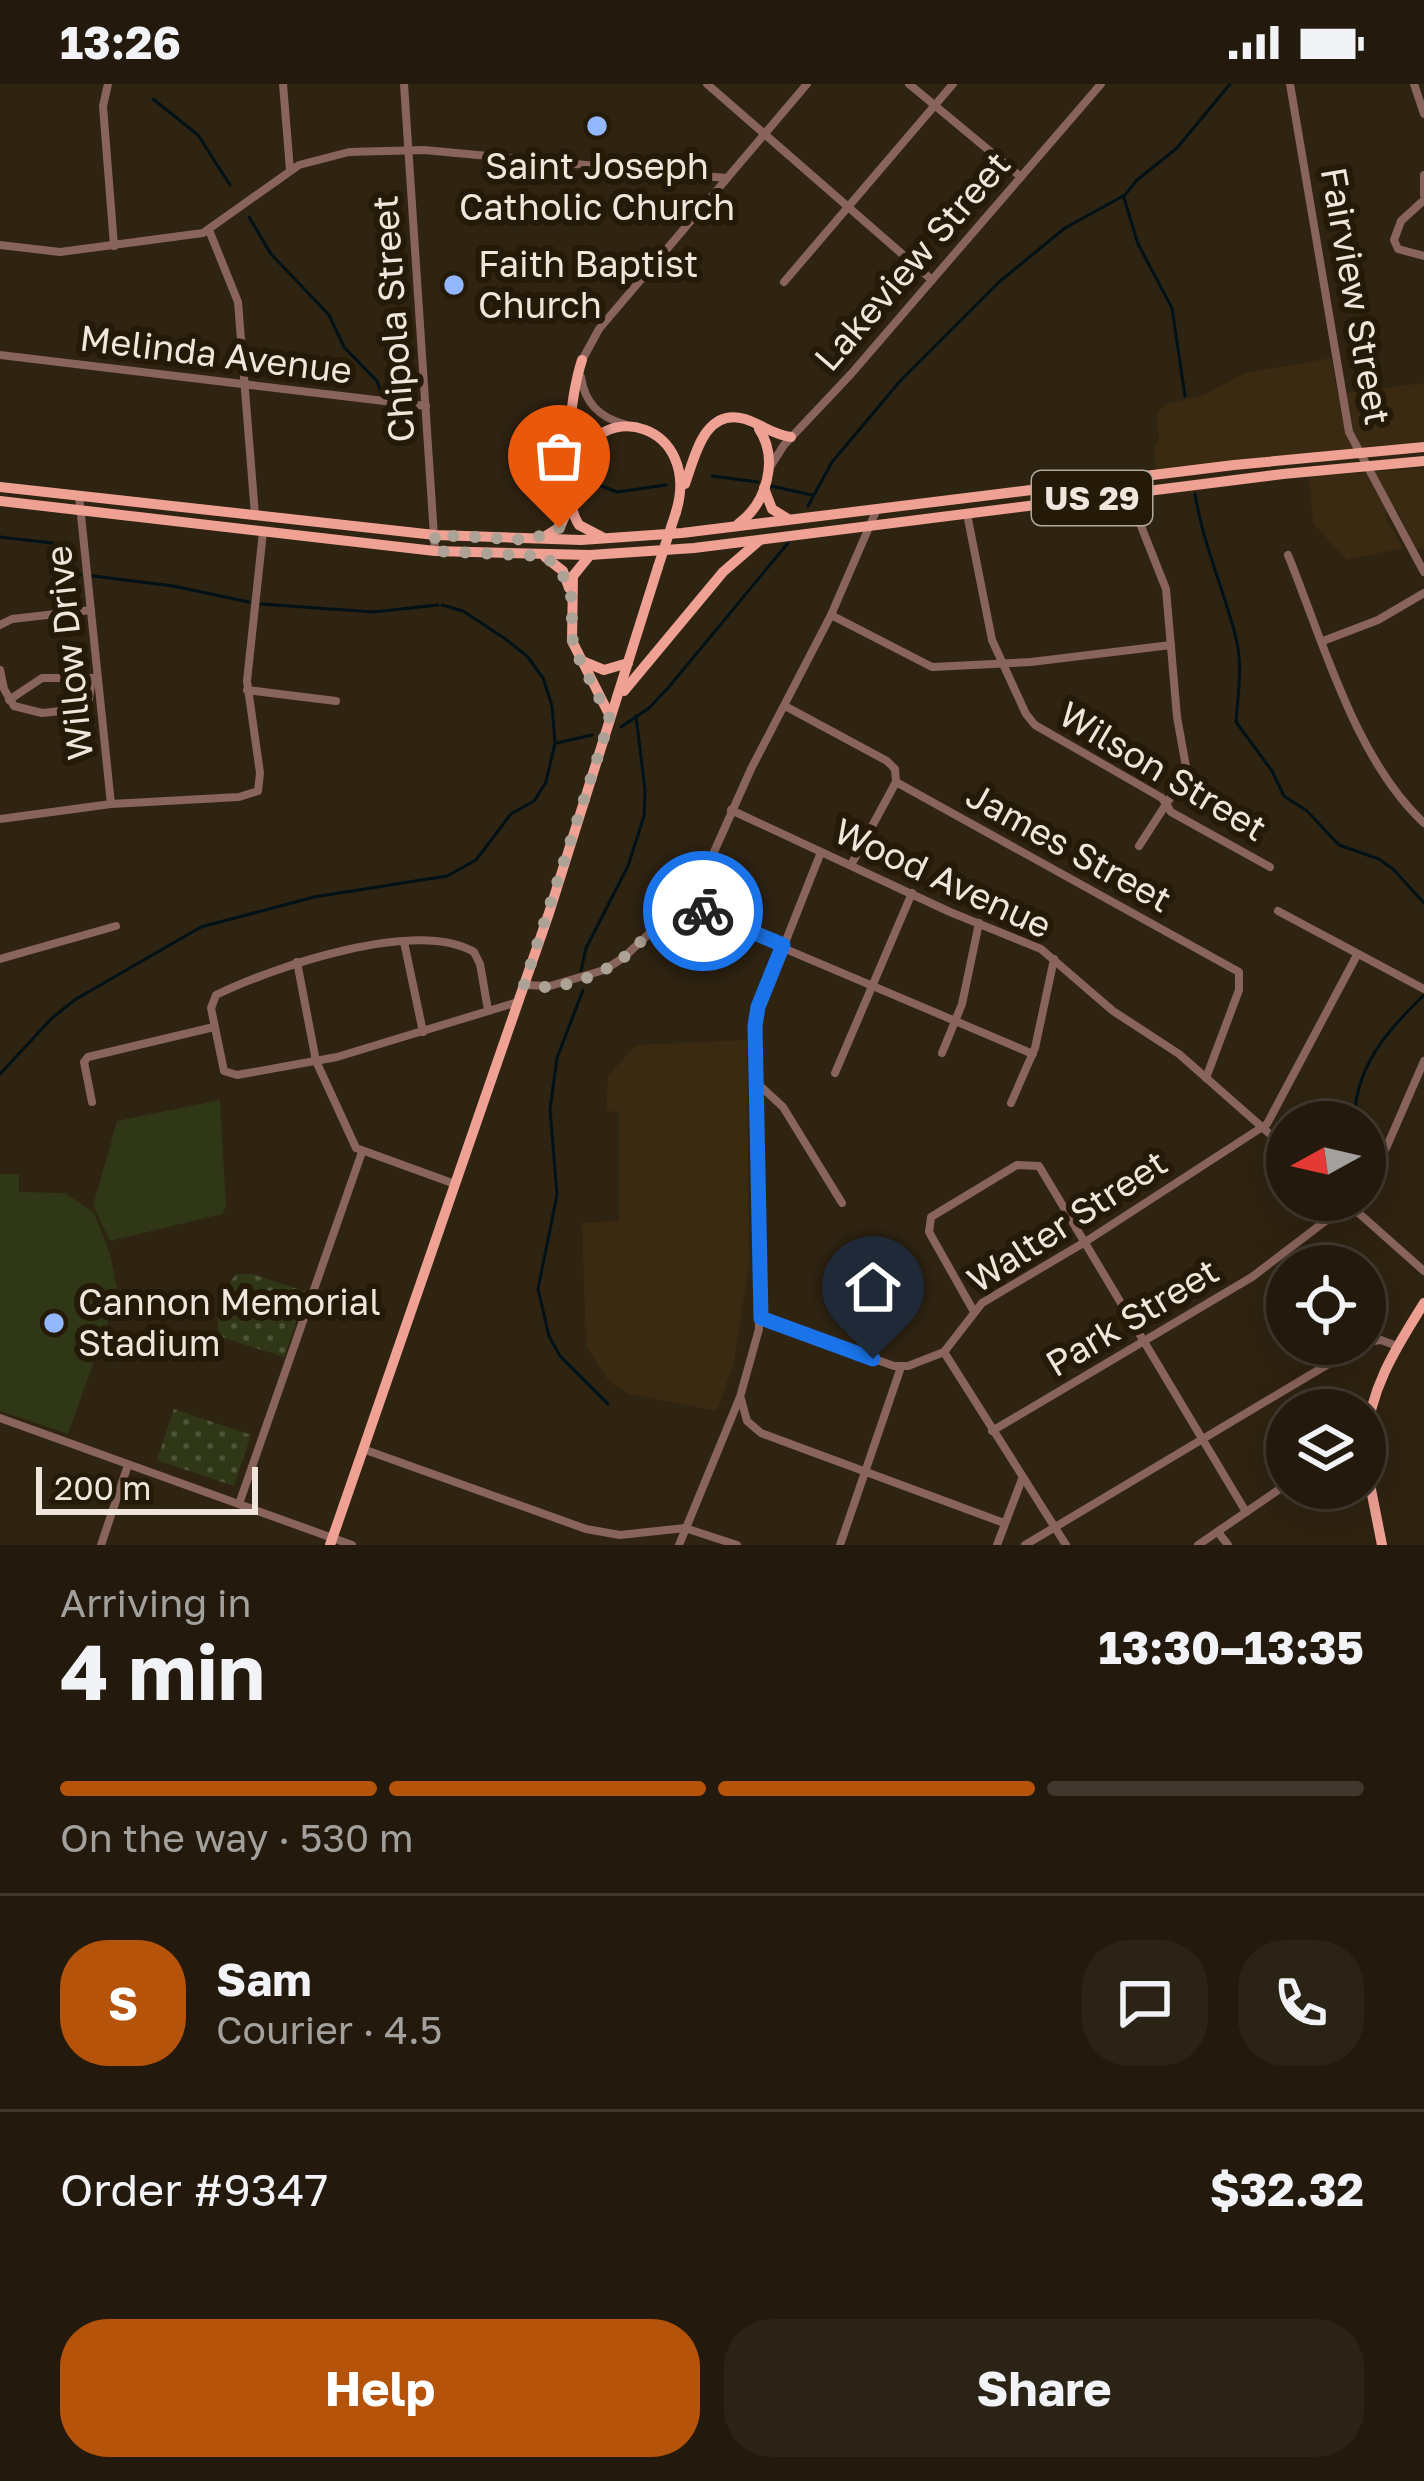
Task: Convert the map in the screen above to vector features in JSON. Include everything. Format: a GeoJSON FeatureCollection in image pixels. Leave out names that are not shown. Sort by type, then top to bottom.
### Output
{"type":"FeatureCollection","features":[{"type":"Feature","properties":{"kind":"main road"},"geometry":{"type":"LineString","coordinates":[[524,540],[558,529],[566,517],[571,404],[582,360]]}},
{"type":"Feature","properties":{"kind":"main road"},"geometry":{"type":"LineString","coordinates":[[331,1541],[524,985],[678,506],[708,429],[728,418],[791,436]]}},
{"type":"Feature","properties":{"kind":"main road"},"geometry":{"type":"LineString","coordinates":[[746,420],[768,444],[766,480],[772,509],[791,520]]}},
{"type":"Feature","properties":{"kind":"main road"},"geometry":{"type":"LineString","coordinates":[[570,480],[578,457],[592,440],[614,429],[637,427],[658,435],[675,455],[681,478],[678,506]]}},
{"type":"Feature","properties":{"kind":"main road","name":"US 29"},"geometry":{"type":"LineString","coordinates":[[0,487],[435,535],[610,539],[1424,447]]}},
{"type":"Feature","properties":{"kind":"main road","name":"US 29"},"geometry":{"type":"LineString","coordinates":[[0,501],[435,551],[590,555],[1424,460]]}},
{"type":"Feature","properties":{"kind":"main road"},"geometry":{"type":"LineString","coordinates":[[724,528],[748,516],[766,480]]}},
{"type":"Feature","properties":{"kind":"main road"},"geometry":{"type":"LineString","coordinates":[[570,498],[577,524],[610,539]]}},
{"type":"Feature","properties":{"kind":"main road"},"geometry":{"type":"LineString","coordinates":[[616,703],[723,572],[760,539]]}},
{"type":"Feature","properties":{"kind":"main road"},"geometry":{"type":"LineString","coordinates":[[590,555],[575,571],[572,641],[610,719]]}},
{"type":"Feature","properties":{"kind":"main road"},"geometry":{"type":"LineString","coordinates":[[542,556],[563,571],[571,595]]}},
{"type":"Feature","properties":{"kind":"main road"},"geometry":{"type":"LineString","coordinates":[[580,659],[597,670],[628,663]]}},
{"type":"Feature","properties":{"kind":"main road"},"geometry":{"type":"LineString","coordinates":[[1377,1389],[1424,1303]]}},
{"type":"Feature","properties":{"kind":"main road"},"geometry":{"type":"LineString","coordinates":[[1375,1509],[1382,1545]]}},
{"type":"Feature","properties":{"kind":"street"},"geometry":{"type":"LineString","coordinates":[[108,84],[103,106],[115,246]]}},
{"type":"Feature","properties":{"kind":"street"},"geometry":{"type":"LineString","coordinates":[[284,84],[290,170]]}},
{"type":"Feature","properties":{"kind":"street","name":"Chipola Street"},"geometry":{"type":"LineString","coordinates":[[404,84],[435,551]]}},
{"type":"Feature","properties":{"kind":"street"},"geometry":{"type":"LineString","coordinates":[[707,84],[932,280]]}},
{"type":"Feature","properties":{"kind":"street"},"geometry":{"type":"LineString","coordinates":[[637,427],[610,419],[593,407],[582,387],[582,360],[599,329],[806,84]]}},
{"type":"Feature","properties":{"kind":"street"},"geometry":{"type":"LineString","coordinates":[[909,84],[1022,177]]}},
{"type":"Feature","properties":{"kind":"street"},"geometry":{"type":"LineString","coordinates":[[784,282],[953,84]]}},
{"type":"Feature","properties":{"kind":"street","name":"Lakeview Street"},"geometry":{"type":"LineString","coordinates":[[766,480],[791,436],[1101,84]]}},
{"type":"Feature","properties":{"kind":"street","name":"Fairview Street"},"geometry":{"type":"LineString","coordinates":[[1290,84],[1349,432],[1424,572]]}},
{"type":"Feature","properties":{"kind":"street"},"geometry":{"type":"LineString","coordinates":[[1414,84],[1424,114]]}},
{"type":"Feature","properties":{"kind":"street"},"geometry":{"type":"LineString","coordinates":[[0,245],[49,253],[209,230],[290,170],[329,155],[409,149],[726,178]]}},
{"type":"Feature","properties":{"kind":"street"},"geometry":{"type":"LineString","coordinates":[[1424,175],[1424,197],[1401,220],[1394,240],[1398,249],[1424,256]]}},
{"type":"Feature","properties":{"kind":"street"},"geometry":{"type":"LineString","coordinates":[[209,230],[238,302],[255,515]]}},
{"type":"Feature","properties":{"kind":"street","name":"Melinda Avenue"},"geometry":{"type":"LineString","coordinates":[[0,355],[426,406]]}},
{"type":"Feature","properties":{"kind":"street"},"geometry":{"type":"LineString","coordinates":[[1122,478],[1166,589],[1177,717],[1187,772],[1139,845]]}},
{"type":"Feature","properties":{"kind":"street","name":"Willow Drive"},"geometry":{"type":"LineString","coordinates":[[79,496],[111,804]]}},
{"type":"Feature","properties":{"kind":"street"},"geometry":{"type":"LineString","coordinates":[[524,985],[550,986],[604,970],[666,918],[689,908],[731,810],[831,615],[877,509]]}},
{"type":"Feature","properties":{"kind":"street","name":"Wilson Street"},"geometry":{"type":"LineString","coordinates":[[967,514],[992,640],[1035,724],[1165,802],[1172,812],[1270,867]]}},
{"type":"Feature","properties":{"kind":"street"},"geometry":{"type":"LineString","coordinates":[[0,818],[111,804],[239,797],[258,791],[260,772],[247,691],[262,532]]}},
{"type":"Feature","properties":{"kind":"street"},"geometry":{"type":"LineString","coordinates":[[1288,555],[1387,782],[1424,823]]}},
{"type":"Feature","properties":{"kind":"street"},"geometry":{"type":"LineString","coordinates":[[1322,640],[1378,620],[1424,593]]}},
{"type":"Feature","properties":{"kind":"street"},"geometry":{"type":"LineString","coordinates":[[0,625],[12,619],[91,610]]}},
{"type":"Feature","properties":{"kind":"street"},"geometry":{"type":"LineString","coordinates":[[831,615],[932,667],[1171,645]]}},
{"type":"Feature","properties":{"kind":"street"},"geometry":{"type":"LineString","coordinates":[[0,670],[9,700],[19,709],[42,713],[80,709],[95,678],[42,678],[9,700]]}},
{"type":"Feature","properties":{"kind":"street"},"geometry":{"type":"LineString","coordinates":[[247,691],[336,700]]}},
{"type":"Feature","properties":{"kind":"street","name":"James Street"},"geometry":{"type":"LineString","coordinates":[[785,706],[887,761],[895,769],[896,782],[1239,972],[1239,990],[1206,1078]]}},
{"type":"Feature","properties":{"kind":"street"},"geometry":{"type":"LineString","coordinates":[[851,865],[896,782]]}},
{"type":"Feature","properties":{"kind":"street","name":"Wood Avenue"},"geometry":{"type":"LineString","coordinates":[[731,810],[1033,944],[1113,1011],[1179,1054],[1266,1130]]}},
{"type":"Feature","properties":{"kind":"street"},"geometry":{"type":"LineString","coordinates":[[679,1545],[740,1397],[761,1318],[756,1016],[821,852]]}},
{"type":"Feature","properties":{"kind":"street"},"geometry":{"type":"LineString","coordinates":[[835,1073],[912,893]]}},
{"type":"Feature","properties":{"kind":"street"},"geometry":{"type":"LineString","coordinates":[[689,908],[1033,1054]]}},
{"type":"Feature","properties":{"kind":"street"},"geometry":{"type":"LineString","coordinates":[[1278,911],[1424,989]]}},
{"type":"Feature","properties":{"kind":"street"},"geometry":{"type":"LineString","coordinates":[[942,1053],[956,1021],[979,923]]}},
{"type":"Feature","properties":{"kind":"street"},"geometry":{"type":"LineString","coordinates":[[0,959],[116,926]]}},
{"type":"Feature","properties":{"kind":"street"},"geometry":{"type":"LineString","coordinates":[[404,941],[423,1032]]}},
{"type":"Feature","properties":{"kind":"street"},"geometry":{"type":"LineString","coordinates":[[488,1010],[474,952],[455,945],[404,941],[297,962],[217,995],[211,1009],[224,1071],[237,1075],[316,1061],[518,1002]]}},
{"type":"Feature","properties":{"kind":"street","name":"Walter Street"},"geometry":{"type":"LineString","coordinates":[[944,1352],[973,1310],[1263,1127],[1273,1117],[1357,955]]}},
{"type":"Feature","properties":{"kind":"street"},"geometry":{"type":"LineString","coordinates":[[1011,1103],[1033,1054],[1054,959]]}},
{"type":"Feature","properties":{"kind":"street"},"geometry":{"type":"LineString","coordinates":[[297,962],[316,1061],[349,1136],[362,1152],[455,1184]]}},
{"type":"Feature","properties":{"kind":"street"},"geometry":{"type":"LineString","coordinates":[[92,1102],[84,1062],[88,1057],[214,1027]]}},
{"type":"Feature","properties":{"kind":"street"},"geometry":{"type":"LineString","coordinates":[[1386,1149],[1424,1061]]}},
{"type":"Feature","properties":{"kind":"street"},"geometry":{"type":"LineString","coordinates":[[756,1082],[783,1107],[842,1204]]}},
{"type":"Feature","properties":{"kind":"street"},"geometry":{"type":"LineString","coordinates":[[239,1504],[362,1152]]}},
{"type":"Feature","properties":{"kind":"street"},"geometry":{"type":"LineString","coordinates":[[973,1310],[929,1232],[931,1217],[953,1200],[1031,1163],[1043,1171],[1246,1511]]}},
{"type":"Feature","properties":{"kind":"street","name":"Park Street"},"geometry":{"type":"LineString","coordinates":[[992,1431],[1252,1276],[1324,1221]]}},
{"type":"Feature","properties":{"kind":"street"},"geometry":{"type":"LineString","coordinates":[[1370,1221],[1424,1271]]}},
{"type":"Feature","properties":{"kind":"street"},"geometry":{"type":"LineString","coordinates":[[761,1318],[901,1366],[944,1352],[1066,1545]]}},
{"type":"Feature","properties":{"kind":"street"},"geometry":{"type":"LineString","coordinates":[[1386,1342],[1397,1346]]}},
{"type":"Feature","properties":{"kind":"street"},"geometry":{"type":"LineString","coordinates":[[1025,1545],[1327,1365]]}},
{"type":"Feature","properties":{"kind":"street"},"geometry":{"type":"LineString","coordinates":[[840,1545],[901,1366]]}},
{"type":"Feature","properties":{"kind":"street"},"geometry":{"type":"LineString","coordinates":[[740,1397],[747,1421],[761,1433],[1004,1523]]}},
{"type":"Feature","properties":{"kind":"street"},"geometry":{"type":"LineString","coordinates":[[0,1418],[352,1545]]}},
{"type":"Feature","properties":{"kind":"street"},"geometry":{"type":"LineString","coordinates":[[363,1450],[586,1529],[620,1535],[685,1528],[737,1545]]}},
{"type":"Feature","properties":{"kind":"street"},"geometry":{"type":"LineString","coordinates":[[101,1545],[128,1465]]}},
{"type":"Feature","properties":{"kind":"street"},"geometry":{"type":"LineString","coordinates":[[997,1545],[1022,1479]]}},
{"type":"Feature","properties":{"kind":"street"},"geometry":{"type":"LineString","coordinates":[[1198,1545],[1266,1498]]}},
{"type":"Feature","properties":{"kind":"street"},"geometry":{"type":"LineString","coordinates":[[1218,1532],[1228,1545]]}},
{"type":"Feature","properties":{"kind":"shaded area"},"geometry":{"type":"Polygon","coordinates":[[[1331,358],[1338,394],[1424,383],[1424,441],[1156,470],[1156,417],[1164,405],[1203,395],[1245,373],[1331,358]]]}},
{"type":"Feature","properties":{"kind":"shaded area"},"geometry":{"type":"Polygon","coordinates":[[[1424,468],[1424,548],[1416,549],[1396,508],[1384,515],[1403,548],[1347,560],[1313,523],[1309,477],[1424,468]]]}},
{"type":"Feature","properties":{"kind":"shaded area"},"geometry":{"type":"Polygon","coordinates":[[[747,1040],[749,1265],[734,1362],[717,1411],[629,1394],[608,1380],[586,1346],[582,1223],[619,1221],[619,1111],[606,1112],[608,1076],[636,1045],[747,1040]]]}},
{"type":"Feature","properties":{"kind":"green space"},"geometry":{"type":"Polygon","coordinates":[[[220,1100],[226,1207],[222,1214],[110,1241],[93,1206],[117,1121],[220,1100]]]}},
{"type":"Feature","properties":{"kind":"green space","name":"Cannon Memorial Stadium"},"geometry":{"type":"Polygon","coordinates":[[[0,1174],[19,1174],[19,1192],[65,1193],[94,1213],[110,1254],[118,1294],[68,1434],[0,1411],[0,1174]]]}},
{"type":"Feature","properties":{"kind":"green space"},"geometry":{"type":"Polygon","coordinates":[[[237,1274],[252,1274],[307,1292],[284,1357],[219,1333],[221,1302],[237,1274]]]}},
{"type":"Feature","properties":{"kind":"green space"},"geometry":{"type":"Polygon","coordinates":[[[174,1409],[251,1435],[234,1486],[157,1460],[174,1409]]]}},
{"type":"Feature","properties":{"kind":"waterway"},"geometry":{"type":"LineString","coordinates":[[808,506],[832,462],[901,380],[999,282],[1065,228],[1125,195],[1177,148],[1230,84]]}},
{"type":"Feature","properties":{"kind":"waterway"},"geometry":{"type":"LineString","coordinates":[[153,99],[198,135],[230,185]]}},
{"type":"Feature","properties":{"kind":"waterway"},"geometry":{"type":"LineString","coordinates":[[1124,198],[1138,244],[1172,308],[1185,396]]}},
{"type":"Feature","properties":{"kind":"waterway"},"geometry":{"type":"LineString","coordinates":[[249,217],[271,254],[329,315],[344,347],[377,381],[382,396]]}},
{"type":"Feature","properties":{"kind":"waterway"},"geometry":{"type":"LineString","coordinates":[[387,407],[396,418],[417,423]]}},
{"type":"Feature","properties":{"kind":"waterway"},"geometry":{"type":"LineString","coordinates":[[510,445],[553,466]]}},
{"type":"Feature","properties":{"kind":"waterway"},"geometry":{"type":"LineString","coordinates":[[712,476],[758,482]]}},
{"type":"Feature","properties":{"kind":"waterway"},"geometry":{"type":"LineString","coordinates":[[584,479],[617,492],[666,485]]}},
{"type":"Feature","properties":{"kind":"waterway"},"geometry":{"type":"LineString","coordinates":[[771,486],[812,495]]}},
{"type":"Feature","properties":{"kind":"waterway"},"geometry":{"type":"LineString","coordinates":[[1195,494],[1238,649],[1236,722],[1284,796],[1307,811],[1339,845],[1393,869],[1424,903]]}},
{"type":"Feature","properties":{"kind":"waterway"},"geometry":{"type":"LineString","coordinates":[[0,537],[52,543],[80,575]]}},
{"type":"Feature","properties":{"kind":"waterway"},"geometry":{"type":"LineString","coordinates":[[621,727],[668,688],[788,543]]}},
{"type":"Feature","properties":{"kind":"waterway"},"geometry":{"type":"LineString","coordinates":[[93,576],[249,602]]}},
{"type":"Feature","properties":{"kind":"waterway"},"geometry":{"type":"LineString","coordinates":[[261,604],[373,612],[438,605]]}},
{"type":"Feature","properties":{"kind":"waterway"},"geometry":{"type":"LineString","coordinates":[[0,1074],[76,999],[201,927],[314,897],[447,876],[476,860],[511,814],[534,801],[546,782],[555,743],[552,706],[543,678],[527,656],[504,638],[463,611],[442,605]]}},
{"type":"Feature","properties":{"kind":"waterway"},"geometry":{"type":"LineString","coordinates":[[581,971],[586,948],[628,866],[644,816],[636,716]]}},
{"type":"Feature","properties":{"kind":"waterway"},"geometry":{"type":"LineString","coordinates":[[557,743],[592,735]]}},
{"type":"Feature","properties":{"kind":"waterway"},"geometry":{"type":"LineString","coordinates":[[583,990],[557,1058],[550,1109],[557,1195],[538,1289],[549,1336],[560,1356],[608,1404]]}},
{"type":"Feature","properties":{"kind":"waterway"},"geometry":{"type":"LineString","coordinates":[[1356,1101],[1370,1060],[1424,995]]}},
{"type":"Feature","properties":{"kind":"way so far"},"geometry":{"type":"LineString","coordinates":[[559,528],[530,540],[435,535],[435,551],[542,556],[559,566],[571,595],[573,647],[610,719],[524,985],[540,988],[604,970],[672,915],[689,908],[703,911]]}},
{"type":"Feature","properties":{"kind":"place","name":"Saint Joseph Catholic Church"},"geometry":{"type":"Point","coordinates":[597,126]}},
{"type":"Feature","properties":{"kind":"place","name":"Faith Baptist Church"},"geometry":{"type":"Point","coordinates":[454,285]}},
{"type":"Feature","properties":{"kind":"place","name":"Cannon Memorial Stadium"},"geometry":{"type":"Point","coordinates":[54,1323]}},
{"type":"Feature","properties":{"kind":"route"},"geometry":{"type":"LineString","coordinates":[[703,911],[783,945],[755,1026],[761,1318],[873,1359]]}}]}
